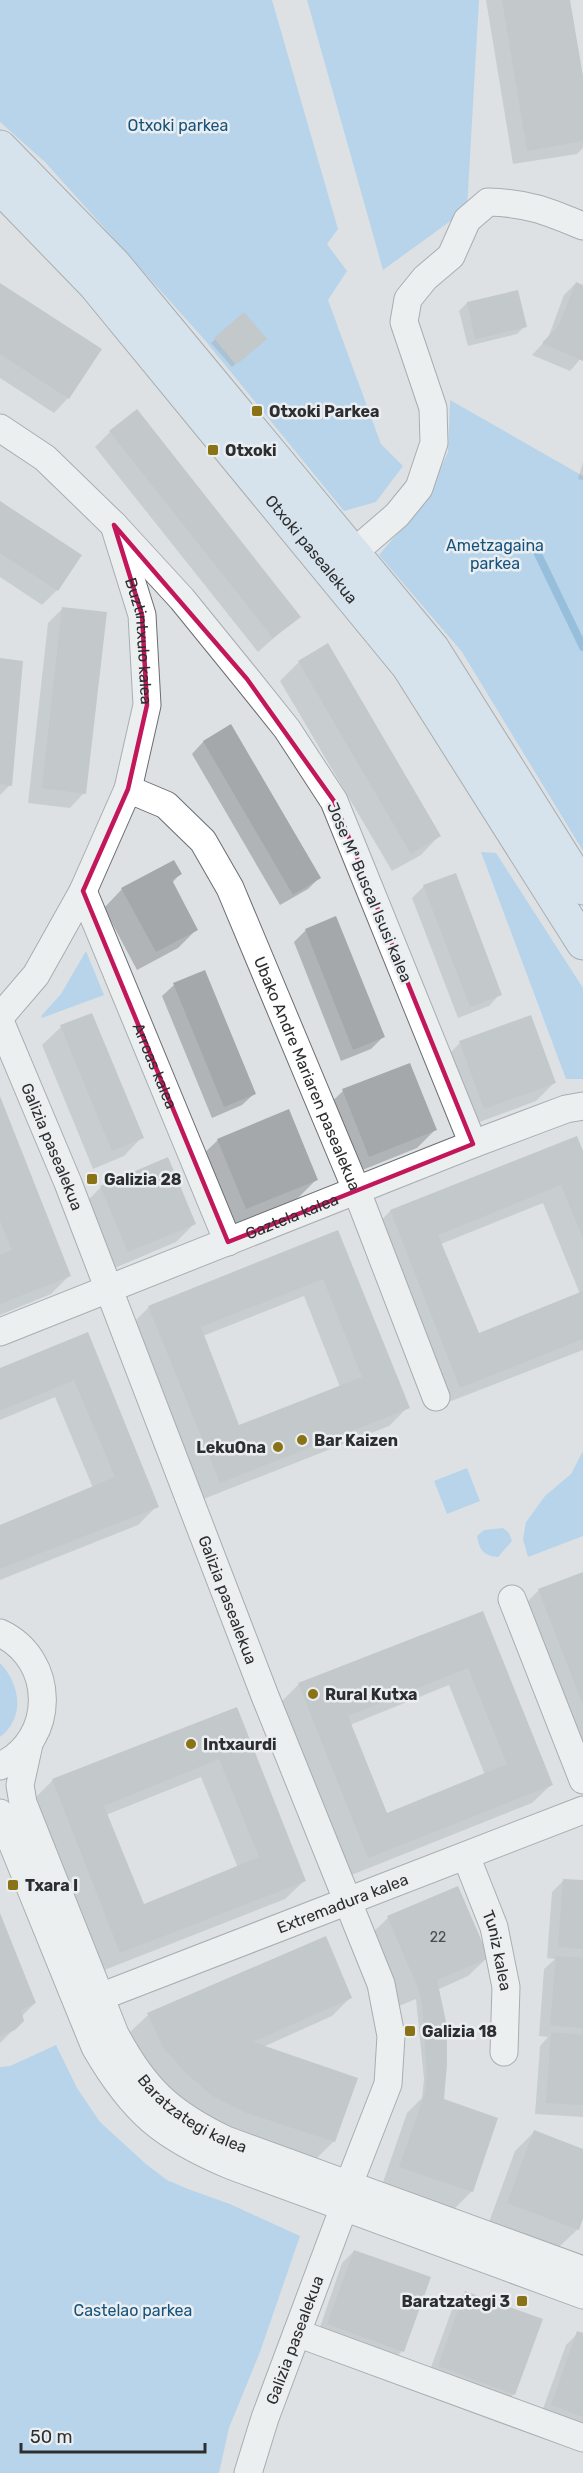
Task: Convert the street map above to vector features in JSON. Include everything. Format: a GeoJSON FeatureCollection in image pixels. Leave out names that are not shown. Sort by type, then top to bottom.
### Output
{"type":"FeatureCollection","features":[{"type":"Feature","properties":{"kind":"main road","name":"Otxoki pasealekua"},"geometry":{"type":"LineString","coordinates":[[0,147],[115,265],[433,649],[583,888]]}},
{"type":"Feature","properties":{"kind":"main road","name":"Otxoki pasealekua"},"geometry":{"type":"LineString","coordinates":[[0,187],[94,284],[408,666],[583,943]]}},
{"type":"Feature","properties":{"kind":"street"},"geometry":{"type":"LineString","coordinates":[[353,553],[397,515],[419,488],[434,443],[433,408],[404,322],[408,299],[425,278],[451,256],[466,220],[488,202],[518,203],[550,212],[583,226]]}},
{"type":"Feature","properties":{"kind":"street","name":"Buztintxulo kalea"},"geometry":{"type":"LineString","coordinates":[[0,428],[45,458],[114,525],[142,615],[147,693],[147,705],[128,789],[83,891],[36,975],[0,1019]]}},
{"type":"Feature","properties":{"kind":"street","name":"Jose Mª Buscal Isusi kalea"},"geometry":{"type":"LineString","coordinates":[[114,525],[182,599],[287,729],[334,801],[473,1144]]}},
{"type":"Feature","properties":{"kind":"street","name":"Ubako Andre Mariaren pasealekua"},"geometry":{"type":"LineString","coordinates":[[128,789],[166,805],[203,842],[230,888],[356,1189],[436,1397]]}},
{"type":"Feature","properties":{"kind":"street","name":"Arroas kalea"},"geometry":{"type":"LineString","coordinates":[[83,891],[228,1242]]}},
{"type":"Feature","properties":{"kind":"street","name":"Galizia pasealekua"},"geometry":{"type":"LineString","coordinates":[[0,1019],[68,1184],[381,1984],[391,2036],[388,2084],[265,2418],[248,2473]]}},
{"type":"Feature","properties":{"kind":"street","name":"Gaztela kalea"},"geometry":{"type":"LineString","coordinates":[[0,1332],[356,1189],[566,1109],[583,1106]]}},
{"type":"Feature","properties":{"kind":"street"},"geometry":{"type":"LineString","coordinates":[[512,1599],[583,1780]]}},
{"type":"Feature","properties":{"kind":"street"},"geometry":{"type":"LineString","coordinates":[[0,1633],[24,1649],[32,1660],[43,1690],[42,1717],[29,1744],[11,1761],[0,1766]]}},
{"type":"Feature","properties":{"kind":"street","name":"Baratzategi kalea"},"geometry":{"type":"LineString","coordinates":[[29,1744],[20,1785],[23,1803],[115,2034],[130,2062],[148,2087],[197,2126],[226,2140],[346,2195],[583,2295]]}},
{"type":"Feature","properties":{"kind":"street","name":"Extremadura kalea"},"geometry":{"type":"LineString","coordinates":[[100,1997],[583,1810]]}},
{"type":"Feature","properties":{"kind":"street","name":"Baratzategi kalea"},"geometry":{"type":"LineString","coordinates":[[0,1814],[95,2048],[112,2077],[132,2102],[155,2124],[182,2143],[206,2155],[224,2153],[330,2190],[340,2190],[346,2195],[583,2270]]}},
{"type":"Feature","properties":{"kind":"street","name":"Tuniz kalea"},"geometry":{"type":"LineString","coordinates":[[466,1856],[494,1927],[506,1987],[504,2052]]}},
{"type":"Feature","properties":{"kind":"street"},"geometry":{"type":"LineString","coordinates":[[297,2333],[583,2438]]}},
{"type":"Feature","properties":{"kind":"highlighted area"},"geometry":{"type":"Polygon","coordinates":[[[114,525],[247,679],[334,801],[473,1144],[228,1242],[83,891],[128,789],[147,705],[142,615],[114,525]]]}},
{"type":"Feature","properties":{"kind":"green space","name":"Otxoki parkea"},"geometry":{"type":"Polygon","coordinates":[[[0,0],[272,0],[338,229],[327,244],[347,271],[328,300],[381,444],[403,466],[376,502],[344,511],[203,338],[45,162],[0,122],[0,0]]]}},
{"type":"Feature","properties":{"kind":"green space"},"geometry":{"type":"Polygon","coordinates":[[[307,0],[479,0],[467,209],[383,270],[307,0]]]}},
{"type":"Feature","properties":{"kind":"green space","name":"Ametzagaina parkea"},"geometry":{"type":"Polygon","coordinates":[[[450,400],[583,476],[583,851],[462,652],[379,555],[426,500],[448,452],[450,400]]]}},
{"type":"Feature","properties":{"kind":"green space"},"geometry":{"type":"Polygon","coordinates":[[[481,852],[496,853],[583,988],[583,1079],[566,1079],[481,852]]]}},
{"type":"Feature","properties":{"kind":"green space"},"geometry":{"type":"Polygon","coordinates":[[[86,951],[104,995],[42,1018],[41,1016],[61,994],[86,951]]]}},
{"type":"Feature","properties":{"kind":"green space"},"geometry":{"type":"Polygon","coordinates":[[[583,1451],[583,1536],[528,1557],[523,1539],[526,1522],[545,1496],[571,1474],[583,1451]]]}},
{"type":"Feature","properties":{"kind":"green space"},"geometry":{"type":"Polygon","coordinates":[[[467,1468],[480,1501],[447,1514],[434,1481],[467,1468]]]}},
{"type":"Feature","properties":{"kind":"green space"},"geometry":{"type":"Polygon","coordinates":[[[503,1528],[509,1533],[512,1541],[498,1557],[486,1554],[479,1545],[477,1536],[484,1530],[503,1528]]]}},
{"type":"Feature","properties":{"kind":"green space"},"geometry":{"type":"Polygon","coordinates":[[[0,1663],[7,1671],[16,1690],[17,1710],[14,1720],[0,1737],[0,1663]]]}},
{"type":"Feature","properties":{"kind":"green space","name":"Castelao parkea"},"geometry":{"type":"Polygon","coordinates":[[[56,2045],[77,2088],[100,2122],[146,2164],[167,2180],[230,2204],[300,2236],[260,2352],[229,2428],[219,2473],[0,2473],[0,2067],[10,2066],[56,2045]]]}},
{"type":"Feature","properties":{"kind":"building"},"geometry":{"type":"Polygon","coordinates":[[[502,0],[570,0],[583,76],[583,141],[527,151],[502,0]]]}},
{"type":"Feature","properties":{"kind":"building"},"geometry":{"type":"Polygon","coordinates":[[[576,282],[583,285],[583,361],[542,343],[559,325],[576,282]]]}},
{"type":"Feature","properties":{"kind":"building"},"geometry":{"type":"Polygon","coordinates":[[[0,283],[102,349],[69,399],[0,354],[0,283]]]}},
{"type":"Feature","properties":{"kind":"building"},"geometry":{"type":"Polygon","coordinates":[[[518,290],[527,327],[475,339],[467,302],[518,290]]]}},
{"type":"Feature","properties":{"kind":"building"},"geometry":{"type":"Polygon","coordinates":[[[244,312],[267,339],[236,365],[214,338],[244,312]]]}},
{"type":"Feature","properties":{"kind":"building"},"geometry":{"type":"Polygon","coordinates":[[[137,409],[301,617],[273,638],[109,431],[137,409]]]}},
{"type":"Feature","properties":{"kind":"building"},"geometry":{"type":"Polygon","coordinates":[[[0,501],[82,555],[58,591],[0,553],[0,501]]]}},
{"type":"Feature","properties":{"kind":"building"},"geometry":{"type":"Polygon","coordinates":[[[62,607],[107,612],[86,794],[42,788],[62,607]]]}},
{"type":"Feature","properties":{"kind":"building"},"geometry":{"type":"Polygon","coordinates":[[[328,643],[441,836],[411,854],[298,661],[328,643]]]}},
{"type":"Feature","properties":{"kind":"building"},"geometry":{"type":"Polygon","coordinates":[[[0,658],[23,661],[12,786],[0,784],[0,658]]]}},
{"type":"Feature","properties":{"kind":"building"},"geometry":{"type":"Polygon","coordinates":[[[231,724],[321,878],[293,895],[203,741],[231,724]]]}},
{"type":"Feature","properties":{"kind":"building"},"geometry":{"type":"Polygon","coordinates":[[[174,860],[182,874],[172,880],[198,930],[156,952],[121,888],[174,860]]]}},
{"type":"Feature","properties":{"kind":"building"},"geometry":{"type":"Polygon","coordinates":[[[456,873],[502,995],[470,1007],[423,885],[456,873]]]}},
{"type":"Feature","properties":{"kind":"building"},"geometry":{"type":"Polygon","coordinates":[[[336,916],[385,1037],[353,1050],[305,929],[336,916]]]}},
{"type":"Feature","properties":{"kind":"building"},"geometry":{"type":"Polygon","coordinates":[[[205,970],[256,1094],[224,1107],[173,983],[205,970]]]}},
{"type":"Feature","properties":{"kind":"building"},"geometry":{"type":"Polygon","coordinates":[[[92,1013],[144,1138],[112,1151],[60,1025],[92,1013]]]}},
{"type":"Feature","properties":{"kind":"building"},"geometry":{"type":"Polygon","coordinates":[[[531,1015],[556,1083],[484,1109],[459,1041],[531,1015]]]}},
{"type":"Feature","properties":{"kind":"building"},"geometry":{"type":"Polygon","coordinates":[[[410,1063],[437,1130],[369,1157],[342,1089],[410,1063]]]}},
{"type":"Feature","properties":{"kind":"building"},"geometry":{"type":"Polygon","coordinates":[[[0,1096],[71,1276],[0,1304],[0,1255],[12,1250],[0,1221],[0,1096]]]}},
{"type":"Feature","properties":{"kind":"building"},"geometry":{"type":"Polygon","coordinates":[[[289,1109],[318,1180],[246,1209],[217,1139],[289,1109]]]}},
{"type":"Feature","properties":{"kind":"building"},"geometry":{"type":"Polygon","coordinates":[[[577,1136],[583,1151],[583,1238],[561,1185],[438,1235],[479,1333],[583,1291],[583,1339],[460,1388],[390,1210],[577,1136]]]}},
{"type":"Feature","properties":{"kind":"building"},"geometry":{"type":"Polygon","coordinates":[[[168,1157],[196,1224],[128,1252],[100,1186],[168,1157]]]}},
{"type":"Feature","properties":{"kind":"building"},"geometry":{"type":"Polygon","coordinates":[[[338,1230],[410,1408],[220,1483],[148,1306],[338,1230]],[[323,1279],[201,1327],[239,1425],[362,1377],[323,1279]]]}},
{"type":"Feature","properties":{"kind":"building"},"geometry":{"type":"Polygon","coordinates":[[[88,1332],[159,1507],[0,1569],[0,1525],[115,1477],[74,1380],[0,1411],[0,1368],[88,1332]]]}},
{"type":"Feature","properties":{"kind":"building"},"geometry":{"type":"Polygon","coordinates":[[[583,1572],[583,1705],[538,1589],[583,1572]]]}},
{"type":"Feature","properties":{"kind":"building"},"geometry":{"type":"Polygon","coordinates":[[[483,1611],[553,1785],[368,1858],[298,1683],[483,1611]],[[468,1668],[348,1716],[387,1813],[507,1764],[468,1668]]]}},
{"type":"Feature","properties":{"kind":"building"},"geometry":{"type":"Polygon","coordinates":[[[237,1707],[306,1881],[120,1953],[52,1779],[237,1707]],[[219,1759],[104,1806],[144,1904],[259,1857],[219,1759]]]}},
{"type":"Feature","properties":{"kind":"building"},"geometry":{"type":"Polygon","coordinates":[[[563,1879],[583,1880],[583,1949],[558,1947],[563,1879]]]}},
{"type":"Feature","properties":{"kind":"building"},"geometry":{"type":"Polygon","coordinates":[[[458,1886],[489,1958],[437,1980],[447,2026],[444,2099],[498,2118],[473,2192],[399,2167],[425,2093],[427,2074],[422,2004],[418,1988],[387,1916],[458,1886]]]}},
{"type":"Feature","properties":{"kind":"building"},"geometry":{"type":"Polygon","coordinates":[[[0,1913],[36,2003],[21,2010],[24,2021],[15,2030],[0,2036],[0,1913]]]}},
{"type":"Feature","properties":{"kind":"building"},"geometry":{"type":"Polygon","coordinates":[[[326,1936],[352,1998],[253,2042],[358,2078],[335,2142],[244,2112],[211,2095],[185,2072],[163,2047],[147,2013],[326,1936]]]}},
{"type":"Feature","properties":{"kind":"building"},"geometry":{"type":"Polygon","coordinates":[[[556,1956],[583,1958],[583,2028],[550,2025],[556,1956]]]}},
{"type":"Feature","properties":{"kind":"building"},"geometry":{"type":"Polygon","coordinates":[[[551,2032],[583,2035],[583,2105],[546,2103],[551,2032]]]}},
{"type":"Feature","properties":{"kind":"building"},"geometry":{"type":"Polygon","coordinates":[[[534,2130],[583,2149],[583,2218],[579,2230],[507,2203],[534,2130]]]}},
{"type":"Feature","properties":{"kind":"building"},"geometry":{"type":"Polygon","coordinates":[[[354,2250],[431,2277],[404,2352],[327,2324],[354,2250]]]}},
{"type":"Feature","properties":{"kind":"building"},"geometry":{"type":"Polygon","coordinates":[[[465,2291],[543,2319],[515,2395],[438,2366],[465,2291]]]}},
{"type":"Feature","properties":{"kind":"building"},"geometry":{"type":"Polygon","coordinates":[[[577,2331],[583,2333],[583,2417],[551,2405],[577,2331]]]}},
{"type":"Feature","properties":{"kind":"waterway"},"geometry":{"type":"LineString","coordinates":[[536,550],[583,647]]}},
{"type":"Feature","properties":{"kind":"place","name":"Otxoki Parkea"},"geometry":{"type":"Point","coordinates":[257,411]}},
{"type":"Feature","properties":{"kind":"place","name":"Otxoki"},"geometry":{"type":"Point","coordinates":[213,450]}},
{"type":"Feature","properties":{"kind":"place","name":"Galizia 28"},"geometry":{"type":"Point","coordinates":[92,1179]}},
{"type":"Feature","properties":{"kind":"place","name":"Bar Kaizen"},"geometry":{"type":"Point","coordinates":[302,1440]}},
{"type":"Feature","properties":{"kind":"place","name":"LekuOna"},"geometry":{"type":"Point","coordinates":[278,1447]}},
{"type":"Feature","properties":{"kind":"place","name":"Rural Kutxa"},"geometry":{"type":"Point","coordinates":[313,1694]}},
{"type":"Feature","properties":{"kind":"place","name":"Intxaurdi"},"geometry":{"type":"Point","coordinates":[191,1744]}},
{"type":"Feature","properties":{"kind":"place","name":"Txara I"},"geometry":{"type":"Point","coordinates":[13,1885]}},
{"type":"Feature","properties":{"kind":"place","name":"Galizia 18"},"geometry":{"type":"Point","coordinates":[410,2031]}},
{"type":"Feature","properties":{"kind":"place","name":"Baratzategi 3"},"geometry":{"type":"Point","coordinates":[522,2301]}}]}
